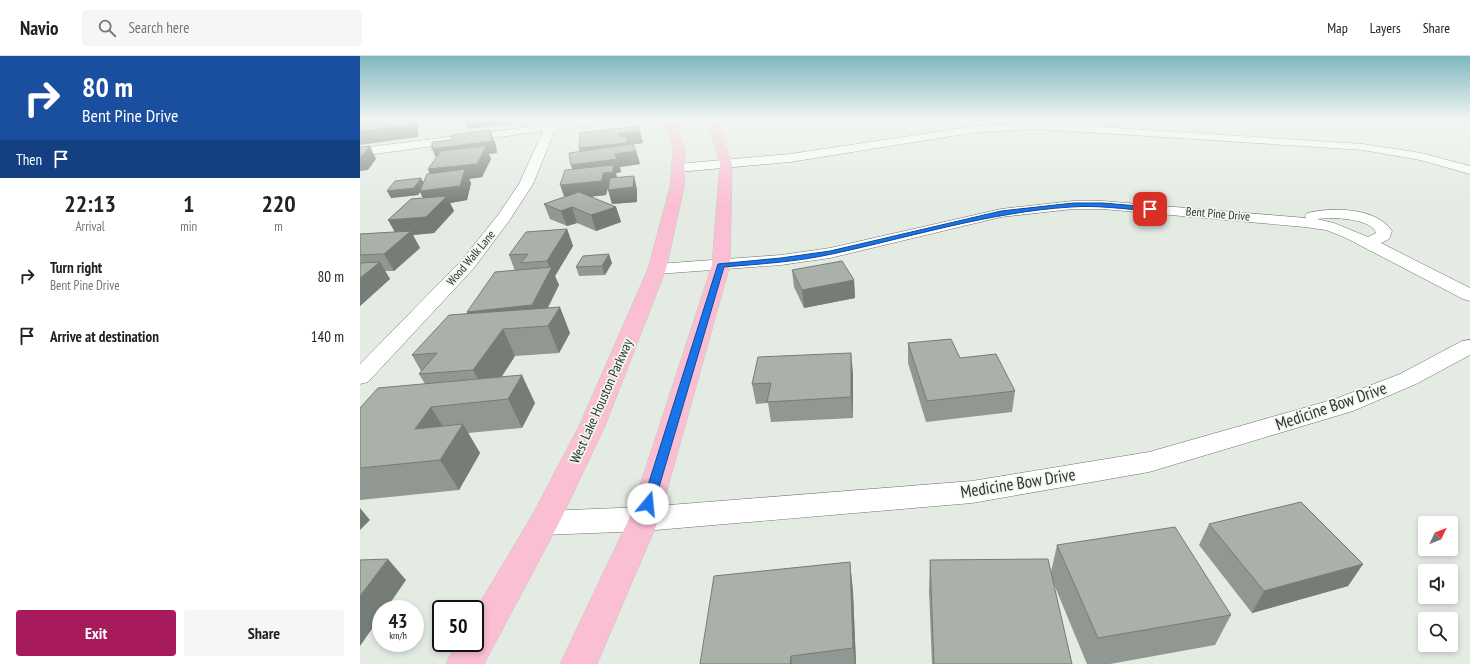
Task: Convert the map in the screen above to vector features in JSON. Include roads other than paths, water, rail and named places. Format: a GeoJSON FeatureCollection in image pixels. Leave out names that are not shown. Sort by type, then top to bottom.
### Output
{"type":"FeatureCollection","features":[{"type":"Feature","properties":{"kind":"main road","name":"West Lake Houston Parkway"},"geometry":{"type":"LineString","coordinates":[[464,664],[544,523],[592,426],[657,269],[677,187],[679,148]]}},
{"type":"Feature","properties":{"kind":"main road"},"geometry":{"type":"LineString","coordinates":[[578,664],[644,519],[720,265],[726,164],[720,148]]}},
{"type":"Feature","properties":{"kind":"street"},"geometry":{"type":"LineString","coordinates":[[360,152],[384,148]]}},
{"type":"Feature","properties":{"kind":"street","name":"Wood Walk Lane"},"geometry":{"type":"LineString","coordinates":[[360,377],[468,264],[495,229],[526,184],[540,148]]}},
{"type":"Feature","properties":{"kind":"street"},"geometry":{"type":"LineString","coordinates":[[678,168],[790,158],[850,148]]}},
{"type":"Feature","properties":{"kind":"street"},"geometry":{"type":"LineString","coordinates":[[1414,148],[1419,150],[1420,156],[1470,170]]}},
{"type":"Feature","properties":{"kind":"street","name":"Bent Pine Drive"},"geometry":{"type":"LineString","coordinates":[[657,269],[781,260],[830,253],[1001,213],[1073,205],[1103,205],[1305,222],[1329,226],[1368,243],[1470,295]]}},
{"type":"Feature","properties":{"kind":"street","name":"Bent Pine Drive"},"geometry":{"type":"LineString","coordinates":[[1305,222],[1313,215],[1331,213],[1343,214],[1370,221],[1381,227],[1384,231],[1383,236],[1368,243]]}},
{"type":"Feature","properties":{"kind":"street","name":"Medicine Bow Drive"},"geometry":{"type":"LineString","coordinates":[[544,523],[644,519],[972,492],[1149,462],[1344,404],[1408,379],[1470,346]]}}]}
